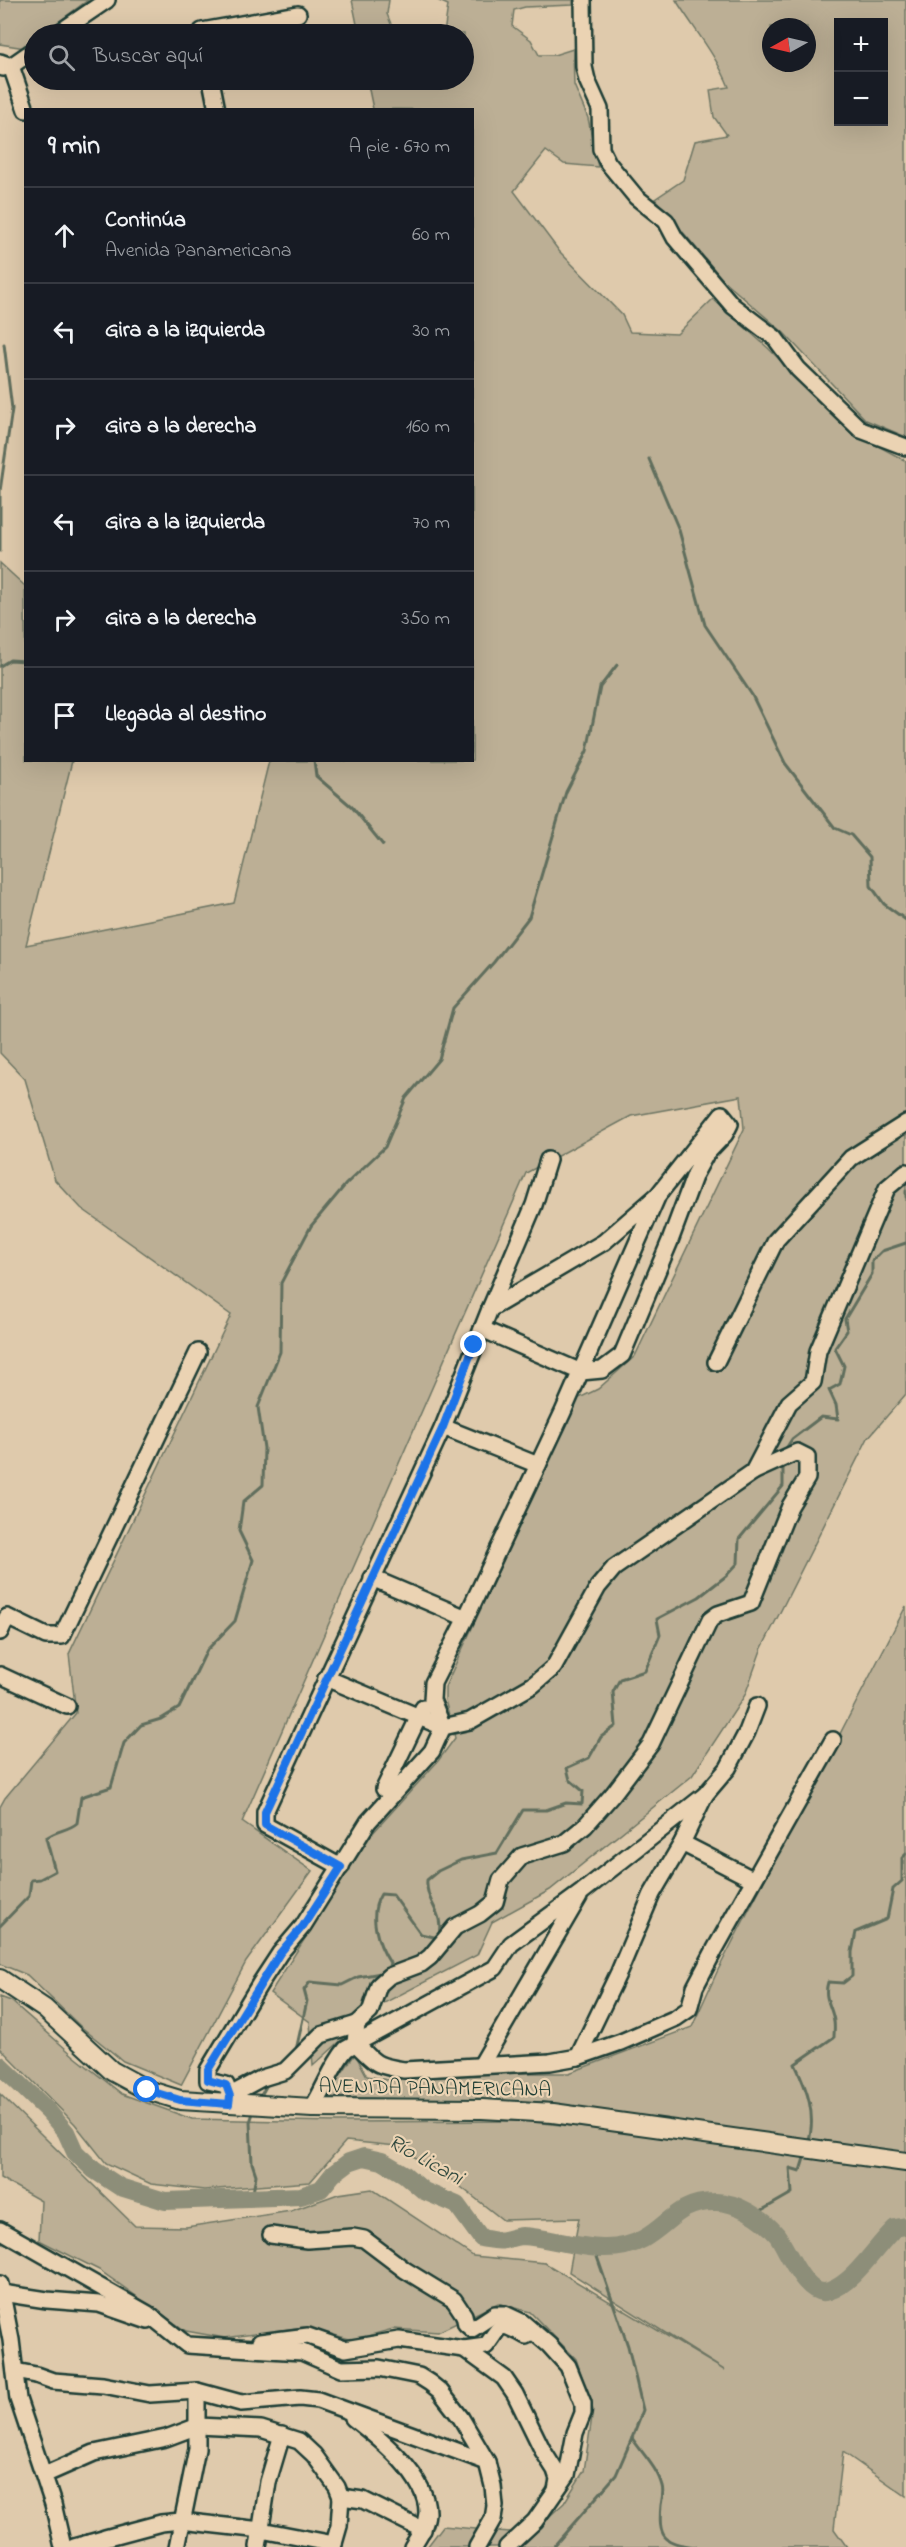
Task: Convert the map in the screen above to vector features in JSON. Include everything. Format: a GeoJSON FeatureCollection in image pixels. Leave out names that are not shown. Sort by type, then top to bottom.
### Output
{"type":"FeatureCollection","features":[{"type":"Feature","properties":{"kind":"main road","name":"AVENIDA PANAMERICANA"},"geometry":{"type":"LineString","coordinates":[[0,1978],[45,2009],[112,2071],[128,2081],[165,2096],[312,2108],[482,2109],[553,2113],[906,2162]]}},
{"type":"Feature","properties":{"kind":"street"},"geometry":{"type":"LineString","coordinates":[[72,24],[107,0]]}},
{"type":"Feature","properties":{"kind":"street"},"geometry":{"type":"LineString","coordinates":[[583,0],[584,67],[587,80],[600,109],[601,149],[608,163],[636,197],[666,221],[675,238],[733,306],[775,338],[798,369],[861,430],[906,447]]}},
{"type":"Feature","properties":{"kind":"street"},"geometry":{"type":"LineString","coordinates":[[242,24],[298,14]]}},
{"type":"Feature","properties":{"kind":"street"},"geometry":{"type":"LineString","coordinates":[[24,55],[4,66],[26,108]]}},
{"type":"Feature","properties":{"kind":"street"},"geometry":{"type":"LineString","coordinates":[[213,90],[217,108]]}},
{"type":"Feature","properties":{"kind":"street"},"geometry":{"type":"LineString","coordinates":[[482,1329],[582,1372],[602,1371],[622,1355],[670,1241],[695,1174],[706,1154],[725,1134],[730,1124],[722,1114],[658,1195],[604,1242],[490,1309]]}},
{"type":"Feature","properties":{"kind":"street"},"geometry":{"type":"LineString","coordinates":[[716,1362],[776,1240],[851,1158],[906,1123]]}},
{"type":"Feature","properties":{"kind":"street"},"geometry":{"type":"LineString","coordinates":[[341,1867],[271,1830],[265,1825],[263,1818],[443,1427],[534,1205],[548,1160]]}},
{"type":"Feature","properties":{"kind":"street"},"geometry":{"type":"LineString","coordinates":[[753,1472],[789,1404],[813,1382],[818,1351],[887,1188],[906,1172]]}},
{"type":"Feature","properties":{"kind":"street"},"geometry":{"type":"LineString","coordinates":[[384,1789],[582,1372],[658,1195]]}},
{"type":"Feature","properties":{"kind":"street"},"geometry":{"type":"LineString","coordinates":[[0,1632],[7,1617],[46,1636],[62,1636],[198,1352]]}},
{"type":"Feature","properties":{"kind":"street"},"geometry":{"type":"LineString","coordinates":[[443,1427],[538,1465]]}},
{"type":"Feature","properties":{"kind":"street"},"geometry":{"type":"LineString","coordinates":[[326,1678],[443,1727],[470,1721],[533,1685],[554,1667],[598,1587],[614,1568],[753,1472],[797,1452],[807,1457],[807,1478],[790,1506],[752,1603],[718,1614],[710,1620],[651,1744],[631,1773],[585,1826],[564,1843],[522,1856],[501,1881],[495,1902],[480,1914],[455,1927],[421,1964],[388,1976],[380,1985],[370,2012],[357,2024],[321,2035],[285,2071],[262,2078],[231,2101],[226,2085],[208,2080],[208,2070],[280,1953],[303,1926],[368,1822],[432,1750],[443,1727],[432,1700],[433,1683]]}},
{"type":"Feature","properties":{"kind":"street"},"geometry":{"type":"LineString","coordinates":[[372,1578],[466,1618]]}},
{"type":"Feature","properties":{"kind":"street"},"geometry":{"type":"LineString","coordinates":[[0,1676],[67,1706]]}},
{"type":"Feature","properties":{"kind":"street"},"geometry":{"type":"LineString","coordinates":[[312,2108],[326,2087],[334,2062],[346,2049],[495,1968],[511,1944],[582,1892],[705,1795],[728,1768],[747,1732],[757,1706]]}},
{"type":"Feature","properties":{"kind":"street"},"geometry":{"type":"LineString","coordinates":[[357,2024],[356,2043],[369,2059],[381,2066],[404,2070],[431,2070],[550,2062],[578,2057],[676,2018],[689,2009],[695,1987],[752,1879],[833,1740]]}},
{"type":"Feature","properties":{"kind":"street"},"geometry":{"type":"LineString","coordinates":[[578,2057],[619,1972],[652,1894],[682,1843],[705,1795]]}},
{"type":"Feature","properties":{"kind":"street"},"geometry":{"type":"LineString","coordinates":[[682,1843],[752,1879]]}},
{"type":"Feature","properties":{"kind":"street"},"geometry":{"type":"LineString","coordinates":[[482,2065],[582,1892]]}},
{"type":"Feature","properties":{"kind":"street"},"geometry":{"type":"LineString","coordinates":[[0,2230],[20,2243],[108,2289],[187,2344],[302,2352],[340,2369],[379,2368],[419,2376],[440,2391],[461,2418],[487,2462],[495,2506],[493,2519],[477,2547]]}},
{"type":"Feature","properties":{"kind":"street"},"geometry":{"type":"LineString","coordinates":[[271,2235],[308,2240],[352,2237],[364,2239],[405,2270],[454,2300],[464,2315],[466,2324],[472,2329],[495,2314],[505,2313],[522,2322],[549,2345],[568,2366],[579,2392],[583,2413],[567,2475],[535,2521],[507,2547]]}},
{"type":"Feature","properties":{"kind":"street"},"geometry":{"type":"LineString","coordinates":[[63,2547],[44,2475],[18,2399],[1,2288],[47,2300],[99,2304],[164,2326]]}},
{"type":"Feature","properties":{"kind":"street"},"geometry":{"type":"LineString","coordinates":[[227,2348],[309,2336],[345,2349],[399,2340],[464,2349],[486,2346],[497,2328],[503,2326],[512,2328],[532,2339],[568,2366]]}},
{"type":"Feature","properties":{"kind":"street"},"geometry":{"type":"LineString","coordinates":[[464,2349],[504,2378],[515,2394],[555,2470],[558,2479],[556,2492]]}},
{"type":"Feature","properties":{"kind":"street"},"geometry":{"type":"LineString","coordinates":[[15,2371],[53,2381],[103,2385],[150,2394],[197,2391],[241,2403],[300,2398],[318,2400],[487,2462]]}},
{"type":"Feature","properties":{"kind":"street"},"geometry":{"type":"LineString","coordinates":[[177,2547],[197,2449],[197,2391]]}},
{"type":"Feature","properties":{"kind":"street"},"geometry":{"type":"LineString","coordinates":[[342,2409],[386,2445],[401,2460],[418,2485],[426,2501],[427,2515],[423,2530],[412,2547]]}},
{"type":"Feature","properties":{"kind":"street"},"geometry":{"type":"LineString","coordinates":[[44,2475],[94,2453],[166,2438],[198,2426],[251,2428],[282,2434],[299,2441],[314,2455],[337,2487],[340,2497],[339,2526],[334,2545],[261,2530],[181,2521],[161,2523],[100,2542],[74,2547]]}},
{"type":"Feature","properties":{"kind":"street"},"geometry":{"type":"LineString","coordinates":[[258,2547],[268,2482],[282,2434]]}},
{"type":"Feature","properties":{"kind":"street"},"geometry":{"type":"LineString","coordinates":[[340,2497],[363,2500],[423,2530]]}},
{"type":"Feature","properties":{"kind":"shaded area"},"geometry":{"type":"Polygon","coordinates":[[[0,0],[88,0],[56,24],[24,24],[24,48],[0,44],[0,0]]]}},
{"type":"Feature","properties":{"kind":"shaded area"},"geometry":{"type":"Polygon","coordinates":[[[352,0],[389,0],[387,14],[391,24],[357,24],[352,0]]]}},
{"type":"Feature","properties":{"kind":"shaded area"},"geometry":{"type":"Polygon","coordinates":[[[437,0],[573,0],[573,5],[525,7],[514,10],[512,26],[531,40],[539,55],[554,55],[573,49],[574,85],[588,118],[598,167],[564,164],[546,151],[514,191],[559,251],[622,315],[630,332],[677,334],[713,299],[768,348],[852,432],[906,461],[906,1394],[868,1438],[761,1650],[745,1695],[692,1776],[550,1890],[492,1922],[477,1955],[380,2005],[313,2066],[310,2022],[270,1993],[371,1835],[438,1761],[455,1738],[445,1700],[445,1687],[577,1399],[598,1389],[635,1356],[744,1129],[741,1096],[631,1116],[526,1173],[242,1822],[312,1871],[246,1962],[181,2085],[123,2061],[80,2026],[27,1975],[0,1964],[0,1807],[76,1713],[69,1654],[231,1315],[81,1208],[55,1180],[25,1079],[0,1053],[0,563],[24,585],[24,762],[72,762],[26,945],[234,903],[269,762],[474,762],[474,108],[373,108],[369,90],[474,90],[474,24],[445,24],[448,5],[437,0]]]}},
{"type":"Feature","properties":{"kind":"shaded area"},"geometry":{"type":"Polygon","coordinates":[[[676,0],[906,0],[906,437],[866,420],[784,333],[724,281],[655,199],[683,180],[695,141],[727,135],[714,117],[710,90],[729,87],[711,53],[676,0]]]}},
{"type":"Feature","properties":{"kind":"shaded area"},"geometry":{"type":"Polygon","coordinates":[[[906,1606],[906,2155],[870,2152],[543,2102],[325,2097],[355,2054],[367,2076],[388,2080],[503,2073],[569,2073],[692,2027],[717,1972],[906,1606]]]}},
{"type":"Feature","properties":{"kind":"shaded area"},"geometry":{"type":"Polygon","coordinates":[[[0,1997],[11,2001],[122,2094],[192,2119],[337,2122],[524,2121],[727,2143],[906,2170],[906,2496],[843,2452],[834,2529],[847,2547],[427,2547],[443,2526],[530,2534],[564,2503],[584,2471],[593,2410],[576,2359],[530,2312],[498,2303],[438,2332],[393,2329],[353,2340],[304,2327],[225,2338],[186,2331],[99,2270],[39,2240],[41,2201],[0,2178],[0,2094],[135,2226],[186,2227],[291,2211],[338,2194],[372,2189],[473,2256],[545,2263],[724,2370],[569,2272],[579,2218],[503,2220],[452,2180],[397,2146],[346,2141],[310,2182],[204,2190],[151,2184],[106,2163],[75,2124],[0,2048],[0,1997]]]}},
{"type":"Feature","properties":{"kind":"waterway"},"geometry":{"type":"LineString","coordinates":[[0,551],[0,491],[12,409],[4,344]]}},
{"type":"Feature","properties":{"kind":"waterway"},"geometry":{"type":"LineString","coordinates":[[649,459],[679,530],[705,625],[752,695],[785,763],[835,828],[851,835],[870,857],[871,886],[884,904],[906,920]]}},
{"type":"Feature","properties":{"kind":"waterway"},"geometry":{"type":"LineString","coordinates":[[0,666],[10,660],[24,661]]}},
{"type":"Feature","properties":{"kind":"waterway"},"geometry":{"type":"LineString","coordinates":[[0,1926],[29,1896],[31,1880],[40,1879],[55,1871],[46,1838],[77,1823],[81,1797],[111,1787],[124,1743],[141,1725],[161,1719],[179,1708],[207,1650],[235,1621],[253,1560],[239,1531],[243,1502],[263,1485],[264,1448],[258,1407],[280,1352],[281,1283],[311,1226],[346,1184],[385,1147],[406,1098],[439,1059],[453,1008],[494,962],[529,917],[566,792],[587,751],[600,687],[617,665]]}},
{"type":"Feature","properties":{"kind":"waterway"},"geometry":{"type":"LineString","coordinates":[[314,762],[316,776],[352,807],[383,845]]}},
{"type":"Feature","properties":{"kind":"waterway"},"geometry":{"type":"LineString","coordinates":[[906,1191],[906,1197]]}},
{"type":"Feature","properties":{"kind":"waterway"},"geometry":{"type":"LineString","coordinates":[[785,1450],[792,1439],[821,1417],[838,1419],[836,1405],[829,1390],[840,1384],[844,1366],[835,1348],[847,1331],[845,1319],[872,1274],[872,1261],[882,1251],[906,1243]]}},
{"type":"Feature","properties":{"kind":"waterway"},"geometry":{"type":"LineString","coordinates":[[279,2066],[296,2050],[307,2001],[304,1990],[310,1982],[342,1985],[358,1977],[387,1972],[390,1963],[381,1947],[375,1920],[377,1902],[381,1894],[393,1895],[421,1934],[438,1938],[440,1929],[438,1915],[429,1896],[427,1880],[438,1871],[461,1860],[497,1853],[523,1810],[546,1810],[566,1803],[582,1804],[583,1791],[570,1780],[567,1768],[589,1758],[601,1737],[616,1726],[613,1692],[620,1679],[645,1671],[660,1635],[657,1619],[699,1597],[726,1576],[738,1563],[739,1539],[783,1486],[783,1465]]}},
{"type":"Feature","properties":{"kind":"waterway"},"geometry":{"type":"LineString","coordinates":[[906,1775],[906,1787]]}},
{"type":"Feature","properties":{"kind":"waterway"},"geometry":{"type":"LineString","coordinates":[[808,2143],[811,2133],[811,2112],[795,2064],[834,2037],[834,2021],[827,1998],[828,1982],[843,1983],[852,1976],[852,1952],[856,1932],[887,1919],[893,1889],[902,1881],[902,1858],[906,1854]]}},
{"type":"Feature","properties":{"kind":"waterway","name":"Río Licani"},"geometry":{"type":"LineString","coordinates":[[0,2065],[48,2111],[66,2132],[75,2152],[94,2170],[120,2187],[165,2201],[301,2196],[321,2189],[333,2174],[349,2162],[364,2157],[382,2161],[404,2174],[424,2191],[457,2205],[481,2238],[499,2241],[522,2236],[598,2248],[628,2245],[643,2239],[683,2210],[702,2203],[722,2202],[748,2212],[771,2229],[805,2281],[821,2292],[838,2287],[856,2272],[895,2228],[906,2226]]}},
{"type":"Feature","properties":{"kind":"waterway"},"geometry":{"type":"LineString","coordinates":[[259,2099],[269,2081]]}},
{"type":"Feature","properties":{"kind":"waterway"},"geometry":{"type":"LineString","coordinates":[[252,2199],[256,2175],[252,2163],[250,2122],[254,2110]]}},
{"type":"Feature","properties":{"kind":"waterway"},"geometry":{"type":"LineString","coordinates":[[752,2216],[792,2193],[790,2168],[800,2171],[805,2155]]}},
{"type":"Feature","properties":{"kind":"waterway"},"geometry":{"type":"LineString","coordinates":[[594,2248],[628,2346],[643,2410],[632,2438],[653,2467],[663,2488],[660,2516],[662,2532],[670,2541],[696,2547]]}},
{"type":"Feature","properties":{"kind":"waterway"},"geometry":{"type":"LineString","coordinates":[[553,2547],[616,2475],[632,2438]]}},
{"type":"Feature","properties":{"kind":"route"},"geometry":{"type":"LineString","coordinates":[[147,2090],[180,2100],[229,2104],[230,2096],[226,2085],[208,2080],[208,2070],[261,1982],[280,1953],[303,1926],[341,1867],[271,1830],[265,1825],[263,1818],[443,1427],[474,1345]]}}]}
